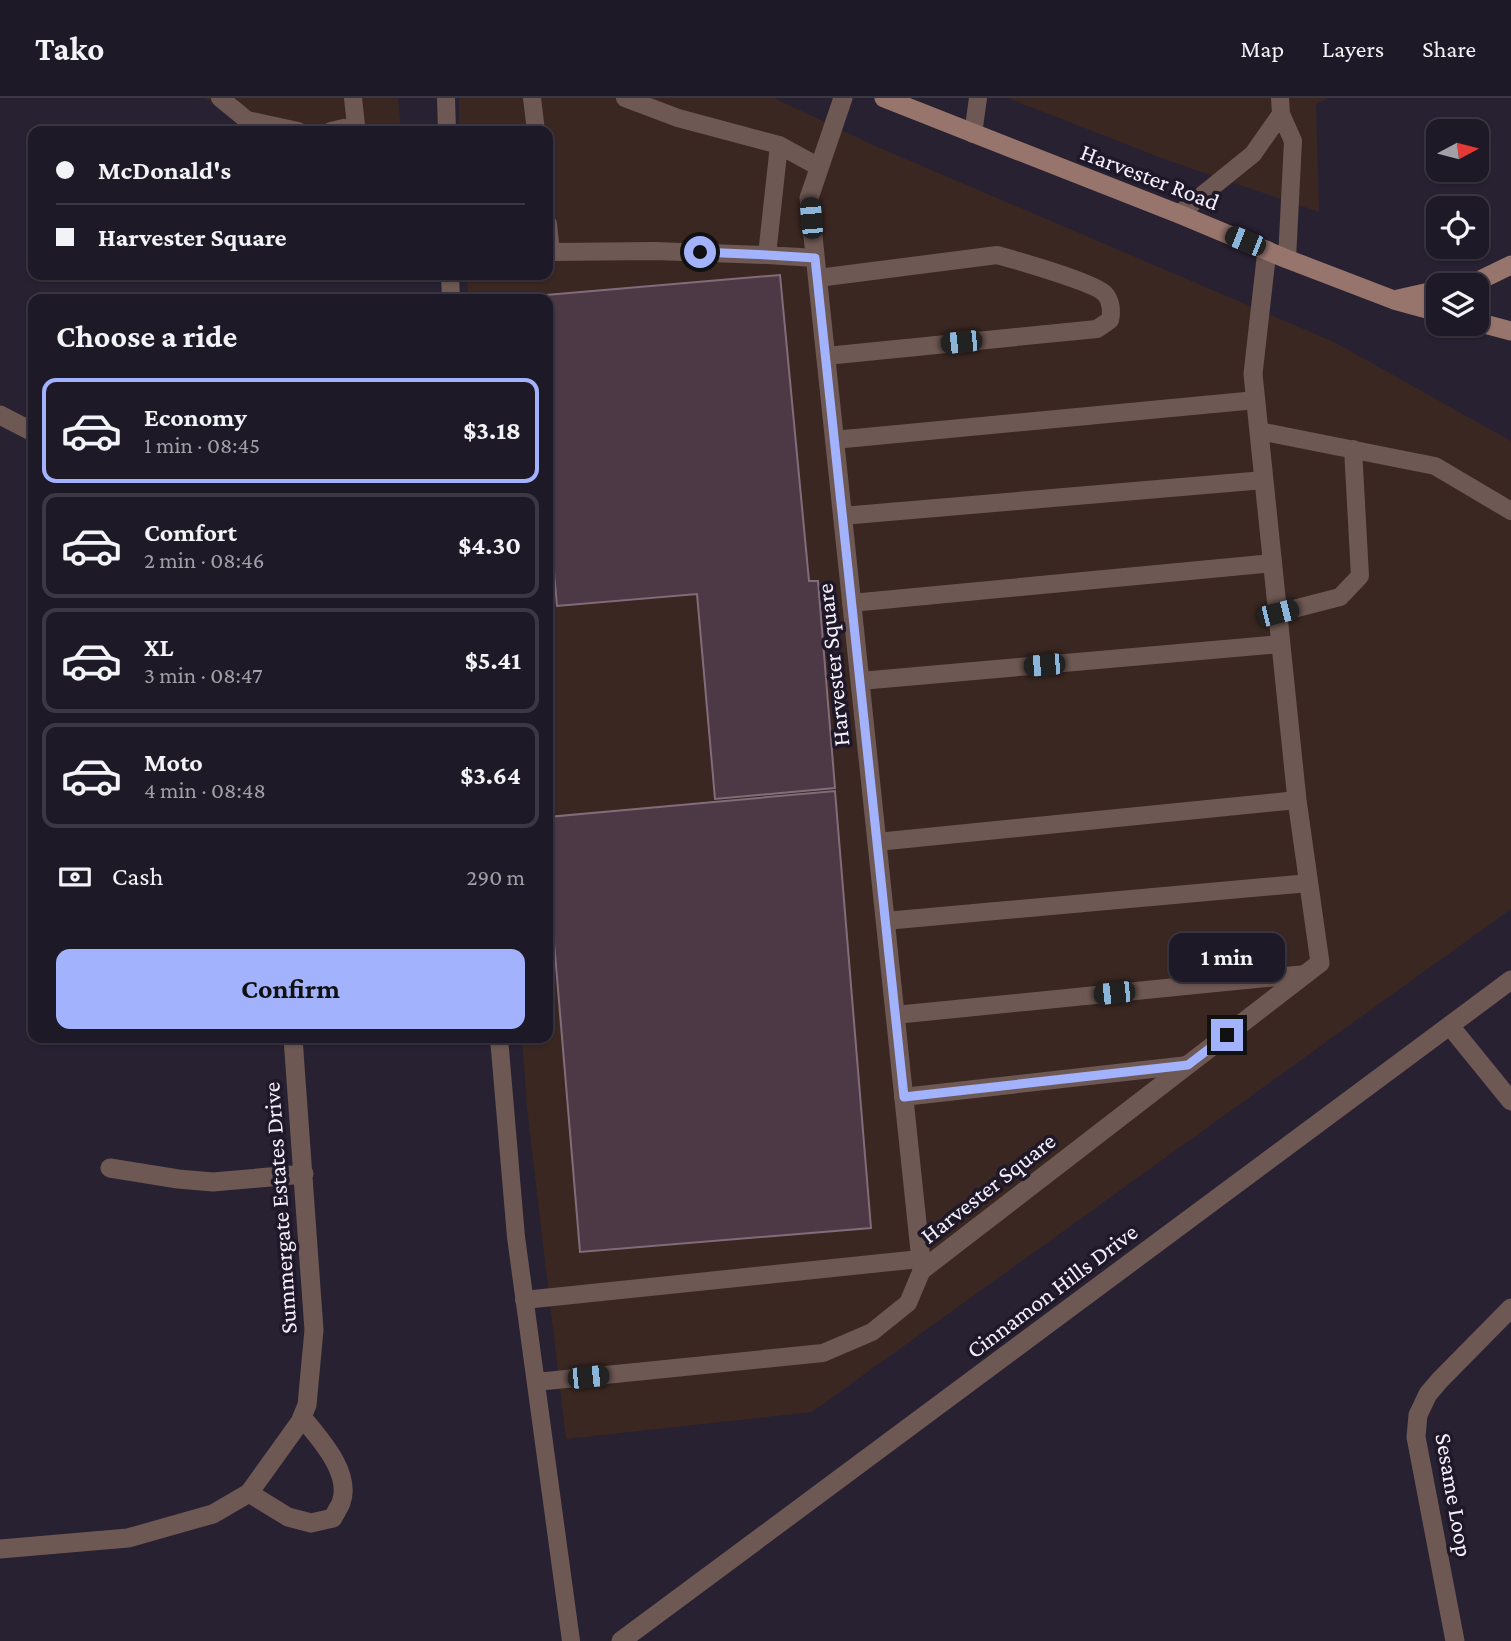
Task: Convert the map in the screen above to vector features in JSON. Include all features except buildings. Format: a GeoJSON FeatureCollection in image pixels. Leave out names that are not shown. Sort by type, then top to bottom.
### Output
{"type":"FeatureCollection","features":[{"type":"Feature","properties":{"kind":"main road","name":"Harvester Road"},"geometry":{"type":"LineString","coordinates":[[884,98],[1287,259],[1394,300],[1426,309]]}},
{"type":"Feature","properties":{"kind":"main road"},"geometry":{"type":"LineString","coordinates":[[1489,276],[1511,265]]}},
{"type":"Feature","properties":{"kind":"main road"},"geometry":{"type":"LineString","coordinates":[[1394,300],[1426,293]]}},
{"type":"Feature","properties":{"kind":"main road"},"geometry":{"type":"LineString","coordinates":[[1489,325],[1511,331]]}},
{"type":"Feature","properties":{"kind":"street","name":"Harvester Square"},"geometry":{"type":"LineString","coordinates":[[843,98],[809,198],[921,1265]]}},
{"type":"Feature","properties":{"kind":"street","name":"Harvester Square"},"geometry":{"type":"LineString","coordinates":[[921,1265],[1320,963],[1297,800],[1253,374],[1267,250]]}},
{"type":"Feature","properties":{"kind":"street"},"geometry":{"type":"LineString","coordinates":[[0,415],[28,429]]}},
{"type":"Feature","properties":{"kind":"street","name":"Cinnamon Hills Drive"},"geometry":{"type":"LineString","coordinates":[[621,1641],[1511,980]]}},
{"type":"Feature","properties":{"kind":"street"},"geometry":{"type":"LineString","coordinates":[[1450,1026],[1511,1101]]}},
{"type":"Feature","properties":{"kind":"street","name":"Summergate Estates Drive"},"geometry":{"type":"LineString","coordinates":[[0,1549],[128,1538],[213,1514],[249,1493],[298,1426],[307,1405],[314,1330],[292,1043]]}},
{"type":"Feature","properties":{"kind":"street"},"geometry":{"type":"LineString","coordinates":[[110,1168],[213,1182],[304,1174]]}},
{"type":"Feature","properties":{"kind":"street","name":"Sesame Loop"},"geometry":{"type":"LineString","coordinates":[[1455,1641],[1416,1437],[1418,1415],[1428,1394],[1440,1380],[1511,1308]]}},
{"type":"Feature","properties":{"kind":"street"},"geometry":{"type":"LineString","coordinates":[[249,1493],[288,1517],[312,1523],[333,1518],[342,1501],[342,1479],[330,1451],[302,1417]]}},
{"type":"Feature","properties":{"kind":"lane"},"geometry":{"type":"LineString","coordinates":[[220,98],[247,120],[275,126]]}},
{"type":"Feature","properties":{"kind":"lane"},"geometry":{"type":"LineString","coordinates":[[352,126],[356,125],[353,98]]}},
{"type":"Feature","properties":{"kind":"lane"},"geometry":{"type":"LineString","coordinates":[[446,98],[447,126]]}},
{"type":"Feature","properties":{"kind":"lane"},"geometry":{"type":"LineString","coordinates":[[532,98],[535,126]]}},
{"type":"Feature","properties":{"kind":"lane"},"geometry":{"type":"LineString","coordinates":[[625,98],[678,118],[779,145],[819,167]]}},
{"type":"Feature","properties":{"kind":"lane"},"geometry":{"type":"LineString","coordinates":[[973,134],[978,98]]}},
{"type":"Feature","properties":{"kind":"lane"},"geometry":{"type":"LineString","coordinates":[[1179,214],[1254,154],[1280,106]]}},
{"type":"Feature","properties":{"kind":"lane"},"geometry":{"type":"LineString","coordinates":[[1280,106],[1293,141],[1287,259]]}},
{"type":"Feature","properties":{"kind":"lane"},"geometry":{"type":"LineString","coordinates":[[767,255],[779,145]]}},
{"type":"Feature","properties":{"kind":"lane"},"geometry":{"type":"LineString","coordinates":[[553,252],[655,251],[767,255],[816,268],[997,255],[1094,287],[1106,294],[1112,311],[1110,320],[1097,329],[826,356]]}},
{"type":"Feature","properties":{"kind":"lane"},"geometry":{"type":"LineString","coordinates":[[834,440],[1256,400]]}},
{"type":"Feature","properties":{"kind":"lane"},"geometry":{"type":"LineString","coordinates":[[1259,431],[1434,466],[1511,511]]}},
{"type":"Feature","properties":{"kind":"lane"},"geometry":{"type":"LineString","coordinates":[[1278,613],[1340,597],[1360,576],[1353,449]]}},
{"type":"Feature","properties":{"kind":"lane"},"geometry":{"type":"LineString","coordinates":[[842,516],[1264,480]]}},
{"type":"Feature","properties":{"kind":"lane"},"geometry":{"type":"LineString","coordinates":[[851,603],[1273,564]]}},
{"type":"Feature","properties":{"kind":"lane"},"geometry":{"type":"LineString","coordinates":[[860,681],[1282,644]]}},
{"type":"Feature","properties":{"kind":"lane"},"geometry":{"type":"LineString","coordinates":[[877,842],[1297,800]]}},
{"type":"Feature","properties":{"kind":"lane"},"geometry":{"type":"LineString","coordinates":[[885,922],[1309,883]]}},
{"type":"Feature","properties":{"kind":"lane"},"geometry":{"type":"LineString","coordinates":[[895,1015],[1306,974]]}},
{"type":"Feature","properties":{"kind":"lane"},"geometry":{"type":"LineString","coordinates":[[499,1043],[516,1237],[571,1641]]}},
{"type":"Feature","properties":{"kind":"lane"},"geometry":{"type":"LineString","coordinates":[[904,1097],[1188,1065]]}},
{"type":"Feature","properties":{"kind":"lane"},"geometry":{"type":"LineString","coordinates":[[524,1300],[921,1265],[908,1303],[872,1332],[823,1353],[536,1382]]}},
{"type":"Feature","properties":{"kind":"shaded area"},"geometry":{"type":"Polygon","coordinates":[[[205,98],[398,98],[401,126],[248,126],[205,98]]]}},
{"type":"Feature","properties":{"kind":"shaded area"},"geometry":{"type":"Polygon","coordinates":[[[459,98],[774,98],[873,145],[1334,342],[1511,441],[1511,909],[812,1412],[566,1439],[527,1108],[522,1043],[553,1043],[553,294],[468,294],[467,280],[553,280],[553,126],[459,126],[459,98]]]}},
{"type":"Feature","properties":{"kind":"shaded area"},"geometry":{"type":"Polygon","coordinates":[[[1008,98],[1328,98],[1316,104],[1319,212],[1164,159],[1008,98]]]}},
{"type":"Feature","properties":{"kind":"route"},"geometry":{"type":"LineString","coordinates":[[700,252],[815,258],[904,1097],[1188,1065],[1227,1035]]}}]}
